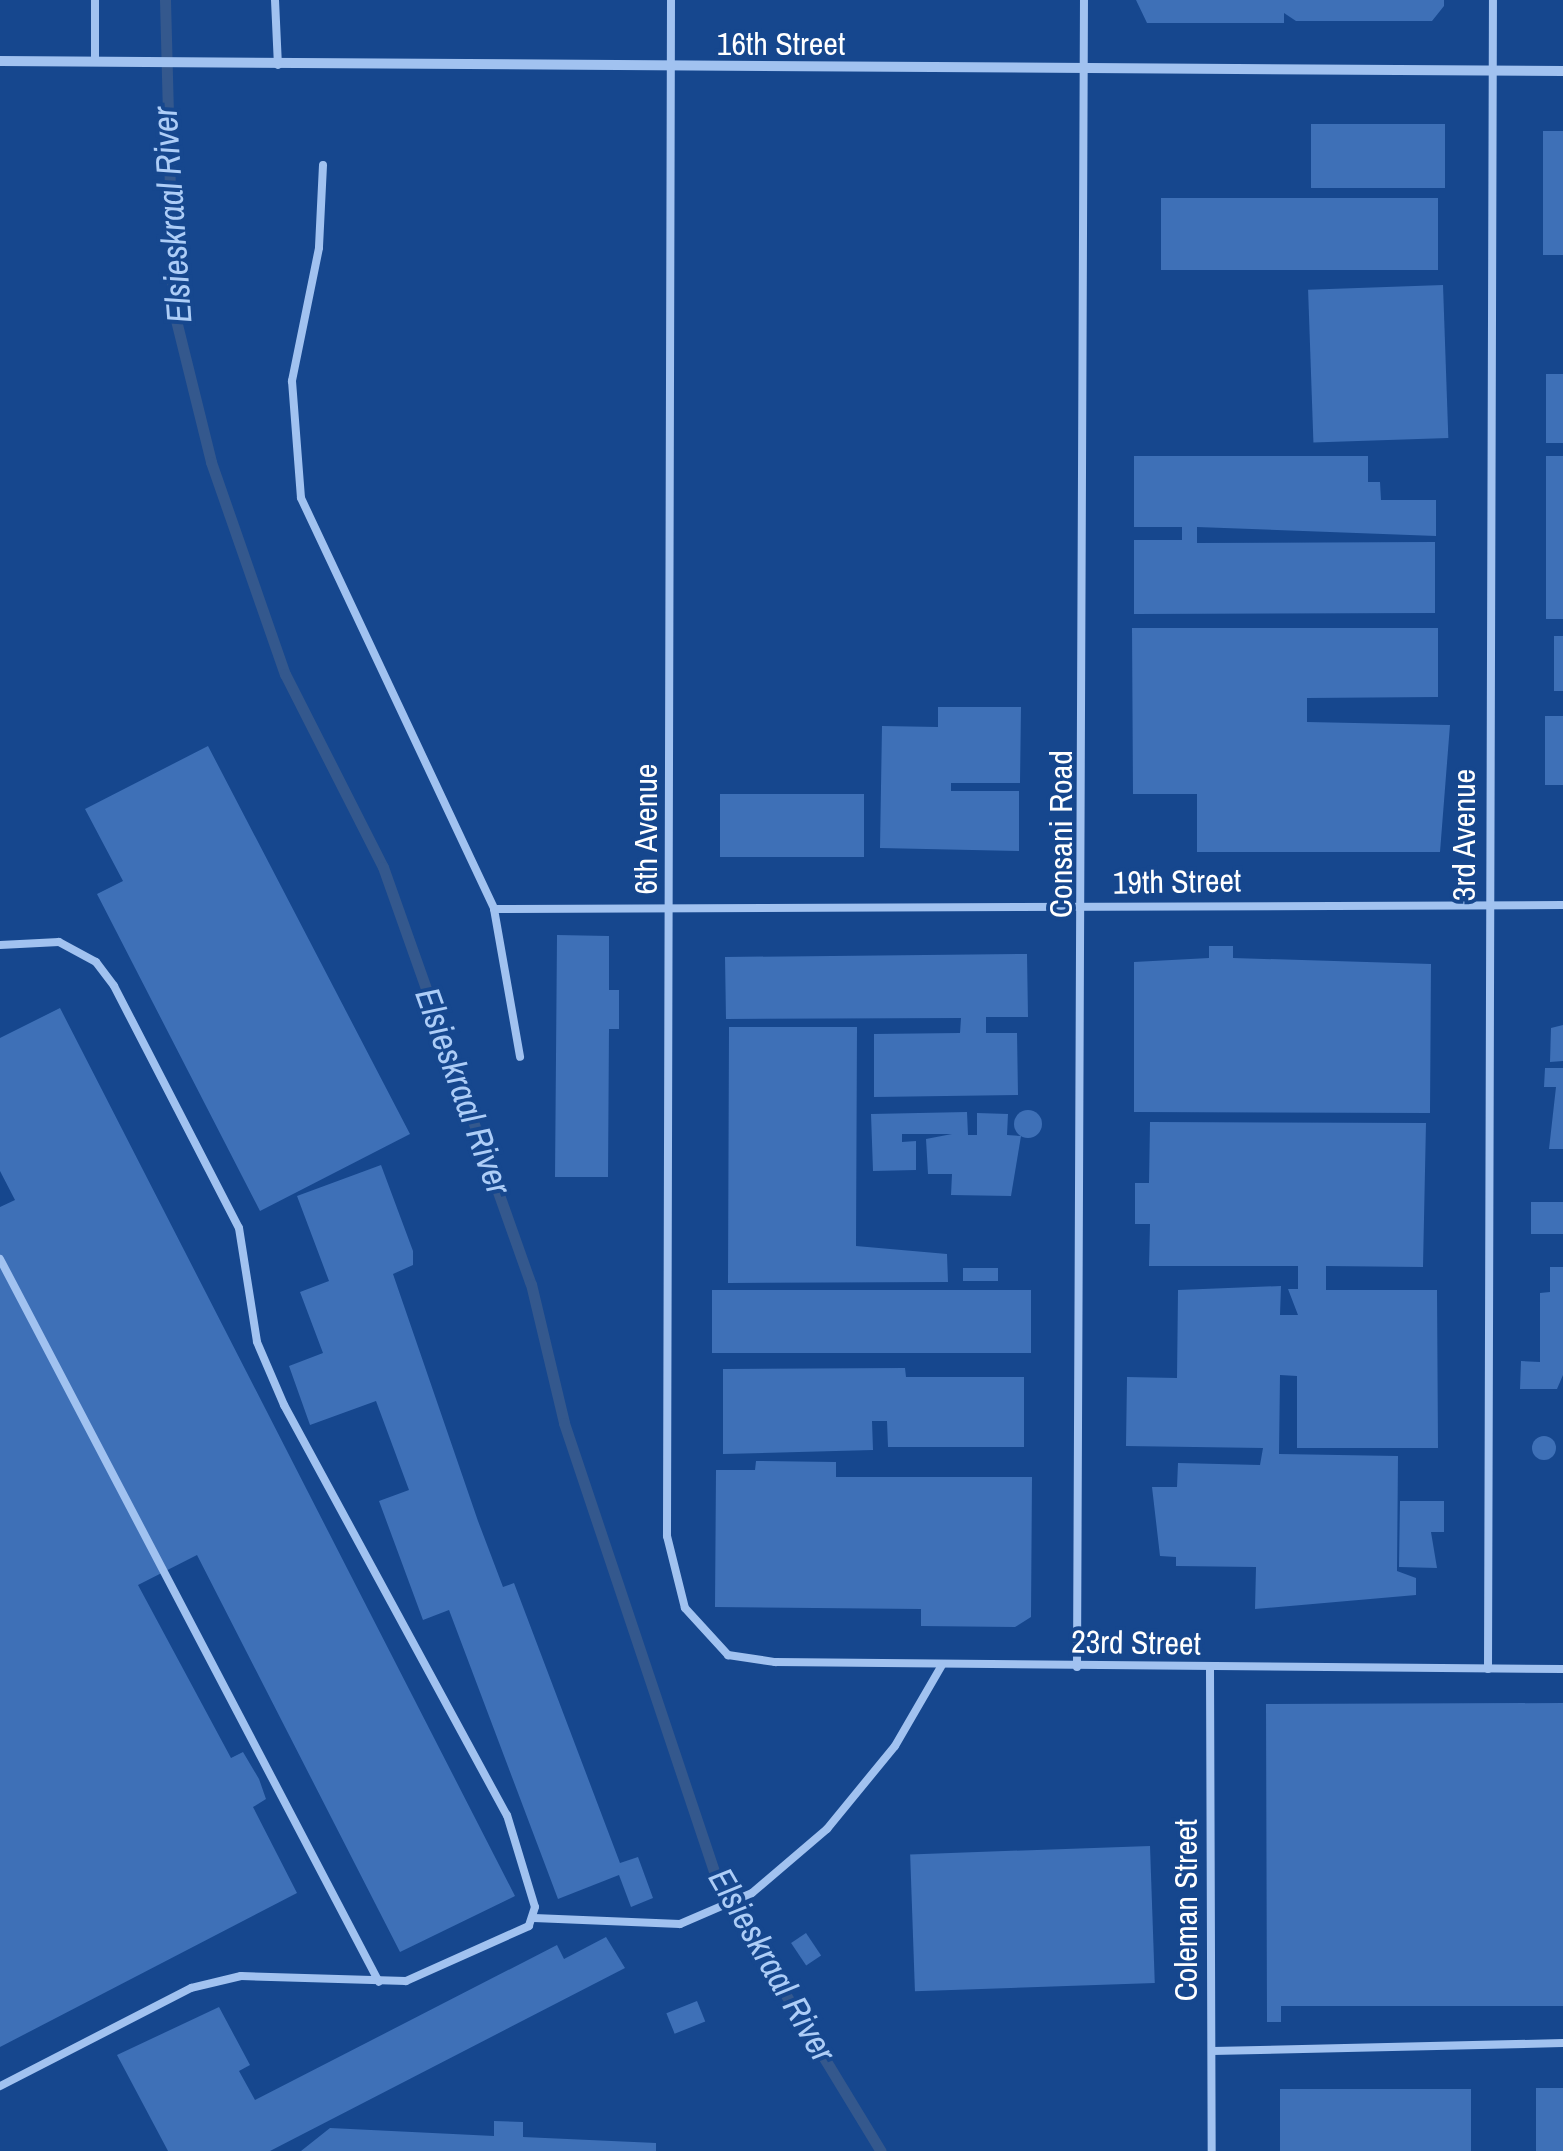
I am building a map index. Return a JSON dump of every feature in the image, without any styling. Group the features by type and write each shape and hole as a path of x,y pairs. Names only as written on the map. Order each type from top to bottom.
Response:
{"street":[{"name":"16th Street","path":"0,61 671,70 1563,70"}],"lane":[{"path":"95,0 96,62"},
{"path":"275,0 278,64"},
{"name":"6th Avenue","path":"671,0 667,1536 685,1608 712,1644"},
{"name":"Consani Road","path":"1077,1667 1087,908 1084,0"},
{"name":"3rd Avenue","path":"1488,1669 1492,0"},
{"path":"323,165 319,248 292,381 301,498 494,909 520,1057"},
{"name":"19th Street","path":"494,909 1563,905"},
{"path":"0,945 59,942 96,962 122,1001 238,1228 257,1342 284,1404 506,1815 534,1892 534,1918"},
{"path":"0,1259 379,1982"},
{"name":"23rd Street","path":"712,1644 744,1660 1210,1669 1563,1669"},
{"path":"0,2086 218,1980 379,1982 422,1976 534,1918 704,1919 752,1893 828,1830 895,1746 942,1665"},
{"name":"Coleman Street","path":"1210,1669 1212,2151"},
{"path":"1212,2051 1563,2043"}],"building":[{"path":"1136,0 1444,0 1444,6 1432,21 1296,21 1284,13 1284,23 1147,23"},
{"path":"1311,124 1445,124 1445,188 1311,188"},
{"path":"1543,131 1563,131 1563,255 1543,255"},
{"path":"1161,198 1438,198 1438,270 1161,270"},
{"path":"1443,285 1448,438 1313,443 1308,290"},
{"path":"1546,374 1563,374 1563,443 1546,443"},
{"path":"1134,456 1368,456 1368,482 1380,482 1381,500 1436,500 1436,536 1197,527 1197,543 1435,542 1435,613 1134,614 1134,540 1182,540 1182,527 1134,527"},
{"path":"1546,456 1563,456 1563,619 1546,619"},
{"path":"1132,628 1438,628 1438,697 1307,698 1307,722 1450,725 1440,852 1197,852 1197,794 1133,794"},
{"path":"1554,636 1563,636 1563,691 1554,691"},
{"path":"938,707 1021,707 1020,783 951,783 951,791 1019,791 1019,851 880,848 882,726 938,727"},
{"path":"1545,716 1563,716 1563,785 1545,785"},
{"path":"208,746 410,1134 260,1211 97,894 123,881 85,809"},
{"path":"720,794 864,794 864,857 720,857"},
{"path":"557,935 609,936 609,990 619,990 619,1029 609,1029 608,1177 555,1177"},
{"path":"1209,946 1233,946 1233,958 1431,964 1430,1113 1134,1112 1134,962 1209,958"},
{"path":"1027,954 1028,1017 986,1017 986,1033 1017,1033 1018,1095 874,1097 874,1034 960,1033 961,1018 726,1019 725,957"},
{"path":"60,1008 515,1896 400,1952 197,1555 138,1585 231,1758 243,1752 259,1779 266,1799 253,1807 297,1893 0,2047 0,1207 15,1200 0,1171 0,1038"},
{"path":"1563,1025 1563,1061 1550,1062 1551,1028"},
{"path":"729,1027 857,1027 856,1246 947,1254 948,1282 728,1283"},
{"path":"1545,1068 1563,1068 1563,1149 1549,1149 1556,1087 1544,1087"},
{"path":"1028,1110 1038,1114 1042,1124 1038,1134 1028,1138 1018,1134 1014,1124 1018,1114"},
{"path":"967,1112 968,1135 977,1135 977,1113 1008,1114 1007,1135 1021,1136 1011,1196 951,1195 952,1174 928,1174 926,1139 952,1134 902,1134 902,1142 916,1141 916,1170 873,1171 871,1114"},
{"path":"1150,1122 1426,1123 1423,1267 1326,1266 1326,1290 1437,1290 1438,1448 1297,1448 1297,1376 1280,1375 1279,1454 1398,1456 1397,1571 1416,1578 1416,1595 1255,1609 1256,1567 1176,1566 1176,1557 1160,1556 1152,1487 1177,1487 1178,1463 1260,1465 1263,1448 1126,1446 1127,1377 1177,1378 1178,1290 1281,1286 1280,1315 1298,1315 1288,1289 1298,1289 1298,1266 1149,1266 1150,1224 1135,1224 1135,1183 1149,1183"},
{"path":"381,1165 413,1251 413,1265 393,1274 478,1521 503,1587 514,1583 620,1863 638,1857 653,1898 631,1907 619,1875 558,1899 449,1610 423,1620 379,1501 409,1490 376,1401 310,1425 289,1366 323,1353 300,1292 329,1281 297,1196"},
{"path":"1531,1202 1563,1202 1563,1234 1531,1234"},
{"path":"1550,1267 1563,1267 1563,1375 1557,1389 1520,1389 1521,1361 1540,1362 1540,1293 1550,1292"},
{"path":"963,1268 998,1268 998,1281 963,1281"},
{"path":"712,1290 1031,1290 1031,1353 712,1353"},
{"path":"905,1368 906,1377 1024,1377 1024,1447 888,1447 887,1421 872,1421 873,1450 723,1454 723,1369"},
{"path":"1544,1436 1556,1448 1544,1460 1532,1448"},
{"path":"756,1461 836,1462 836,1477 1032,1477 1031,1617 1015,1627 921,1626 921,1609 715,1607 716,1470 755,1470"},
{"path":"1400,1501 1444,1501 1444,1532 1431,1532 1437,1568 1399,1567"},
{"path":"1563,1703 1563,2006 1281,2006 1281,2022 1267,2022 1266,1704"},
{"path":"1150,1846 1155,1983 915,1991 910,1854"},
{"path":"806,1933 821,1955 806,1965 791,1943"},
{"path":"606,1937 625,1968 270,2151 168,2151 117,2055 219,2007 250,2065 239,2071 255,2100 557,1945 564,1959"},
{"path":"697,2001 705,2021 675,2034 666,2013"},
{"path":"1536,2088 1563,2088 1563,2151 1536,2151"},
{"path":"1280,2089 1471,2089 1471,2151 1280,2151"},
{"path":"494,2121 523,2122 523,2137 656,2143 656,2151 301,2151 330,2128 494,2136"}],"waterway":[{"name":"Elsieskraal River","path":"165,0 173,308 211,462 285,674 383,867 531,1284 564,1423 719,1885 881,2151"}]}
